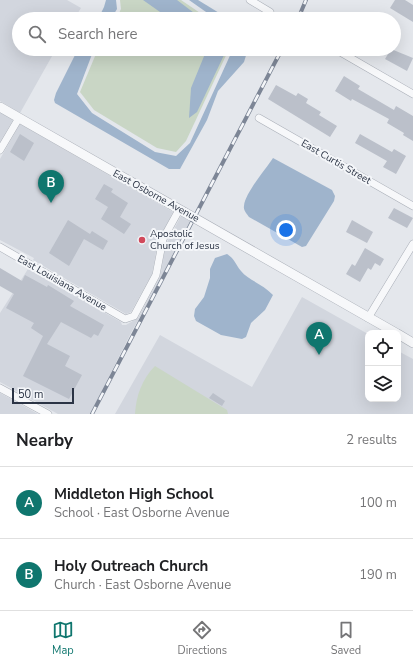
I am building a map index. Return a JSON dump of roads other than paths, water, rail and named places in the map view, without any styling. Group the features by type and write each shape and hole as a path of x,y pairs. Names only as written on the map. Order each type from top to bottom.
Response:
{"street":[{"path":"250,0 270,12"},
{"path":"347,56 413,94"},
{"name":"East Osborne Avenue","path":"0,107 390,330"},
{"path":"0,150 19,118"},
{"name":"East Curtis Street","path":"259,118 413,206"},
{"name":"East Louisiana Avenue","path":"0,247 125,319 134,316 155,277 162,239 179,210"},
{"path":"368,318 413,244"},
{"name":"East Osborne Avenue","path":"401,336 413,343"},
{"path":"0,388 48,414"}],"water":[{"path":"106,0 116,0 117,9 115,12 102,12"},
{"path":"143,0 177,0 193,12 160,12"},
{"path":"189,0 198,0 218,12 206,12"},
{"path":"74,56 91,56 77,94 92,113 155,152 176,156 190,143 230,56 246,56 244,62 218,91 207,120 180,169 169,169 55,103 54,100"},
{"path":"204,56 224,56 197,112 189,118 191,88"},
{"path":"273,158 332,190 335,196 334,201 306,246 302,247 249,217 245,210 245,201 248,195 256,181"},
{"path":"227,254 244,274 273,295 265,310 251,323 246,337 242,339 221,335 196,321 194,316 195,309 204,297 210,278 210,269 215,258"}],"railway":[{"path":"301,12 306,0"},
{"path":"92,414 278,56"}],"place":[{"name":"Holy Outreach Church","path":"51,203"},
{"name":"Apostolic Church of Jesus","path":"142,240"},
{"name":"Middleton High School","path":"319,355"}]}
